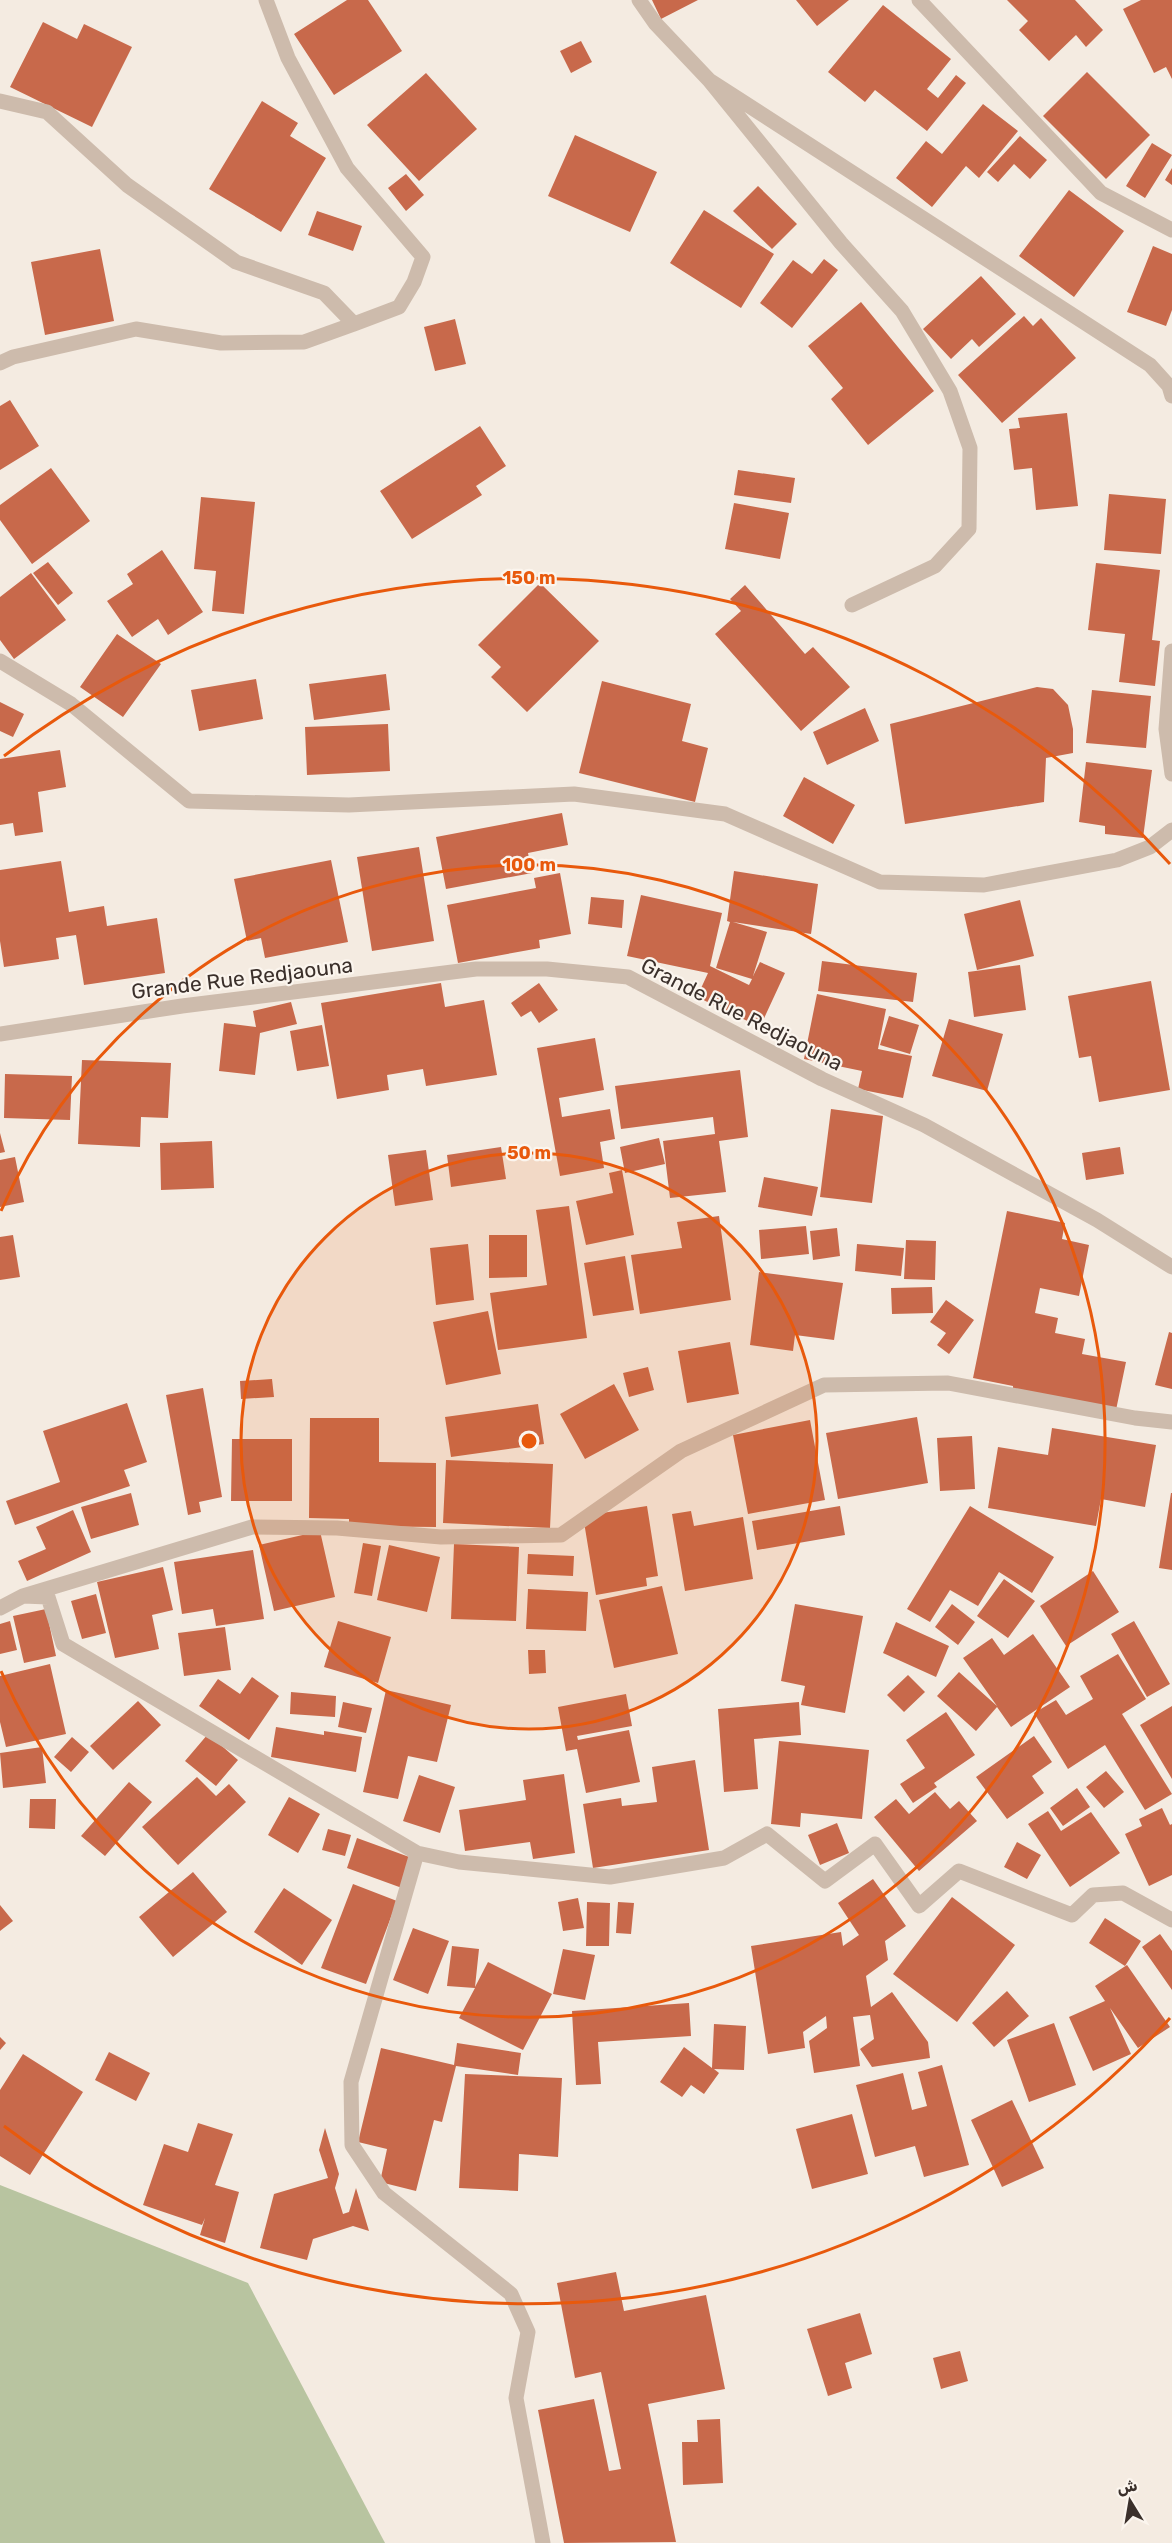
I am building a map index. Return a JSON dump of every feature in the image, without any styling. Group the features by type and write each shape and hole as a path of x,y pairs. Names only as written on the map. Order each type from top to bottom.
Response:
{"street":[{"path":"0,363 13,357 136,330 221,343 304,342 399,307 414,282 423,257 347,168 288,58 266,0"},
{"path":"639,0 656,23 709,80 841,243 902,311 950,391 970,448 969,529 935,566 852,605"},
{"path":"919,0 1101,193 1172,230"},
{"path":"709,80 1150,365 1169,386 1172,396"},
{"path":"0,101 47,112 127,185 236,262 324,293 354,324"},
{"path":"1172,651 1166,729 1172,774"},
{"path":"0,661 71,704 189,801 349,805 574,794 725,814 880,882 984,885 1117,860 1150,847 1172,830"},
{"name":"Grande Rue Redjaouna","path":"0,1034 182,1006 476,969 547,969 628,977 822,1079 924,1125 1097,1220 1172,1267"},
{"path":"0,1608 23,1596 252,1527 337,1528 441,1537 561,1535 681,1451 824,1385 948,1383 1135,1418 1172,1422"},
{"path":"23,1596 48,1596 63,1644 417,1853 459,1862 610,1877 724,1858 767,1834 825,1881 875,1844 919,1906 959,1871 1072,1915 1093,1895 1123,1893 1172,1920"},
{"path":"417,1853 351,2082 352,2145 384,2193 511,2294 528,2332 516,2398 543,2543"}],"green space":[{"path":"0,2185 248,2283 385,2543 0,2543"}],"building":[{"path":"347,0 368,0 402,51 334,95 294,34"},
{"path":"652,0 698,0 661,19"},
{"path":"796,0 849,0 817,26"},
{"path":"1007,0 1075,0 1103,30 1086,47 1076,35 1049,61 1019,30 1028,21"},
{"path":"1141,0 1172,0 1172,79 1166,67 1154,73 1123,9"},
{"path":"883,5 951,59 927,89 938,98 956,75 966,83 927,131 875,90 865,102 828,72"},
{"path":"43,22 77,39 84,24 132,47 92,127 10,87"},
{"path":"581,41 592,62 571,73 560,51"},
{"path":"1087,72 1150,135 1106,179 1043,116"},
{"path":"426,73 477,129 419,181 367,125"},
{"path":"262,101 298,123 290,136 326,158 281,232 209,189"},
{"path":"983,104 1018,131 979,178 966,166 932,207 896,178 926,141 942,154"},
{"path":"575,135 657,172 630,232 548,196"},
{"path":"1020,136 1047,160 1030,179 1014,164 998,182 987,172"},
{"path":"1152,143 1172,155 1145,198 1126,186"},
{"path":"1172,168 1172,185 1165,180"},
{"path":"406,174 424,195 406,211 388,188"},
{"path":"758,186 797,224 772,249 733,211"},
{"path":"1069,190 1124,231 1074,297 1019,256"},
{"path":"704,210 774,254 741,308 670,263"},
{"path":"317,211 362,226 353,251 308,235"},
{"path":"1153,246 1172,254 1172,310 1166,326 1127,312"},
{"path":"100,249 114,321 45,335 31,262"},
{"path":"824,259 838,270 792,328 760,303 793,260 812,274"},
{"path":"981,276 1016,314 979,347 972,339 951,359 923,329"},
{"path":"861,302 934,391 868,445 831,399 843,388 808,346"},
{"path":"1024,316 1033,326 1041,318 1076,358 1002,423 958,375"},
{"path":"455,319 466,364 435,371 424,327"},
{"path":"10,400 39,446 0,470 0,406"},
{"path":"1067,413 1078,506 1036,510 1032,468 1014,470 1009,429 1020,428 1018,418"},
{"path":"480,426 506,466 476,486 482,495 412,539 380,491"},
{"path":"51,468 90,521 32,564 0,520 0,505"},
{"path":"738,470 795,478 791,503 734,495"},
{"path":"1109,494 1166,499 1161,554 1104,550"},
{"path":"201,497 255,502 244,614 212,611 216,571 194,569"},
{"path":"734,503 789,513 780,559 725,549"},
{"path":"162,550 203,612 168,635 158,619 132,637 107,601 133,584 127,574"},
{"path":"48,562 73,593 58,605 33,573"},
{"path":"1096,563 1160,570 1152,640 1160,641 1155,686 1119,682 1125,634 1088,630"},
{"path":"31,573 66,620 14,659 0,640 0,597"},
{"path":"540,583 599,641 527,712 491,677 501,667 478,645"},
{"path":"745,585 805,654 813,647 850,687 801,731 715,634 741,611 730,599"},
{"path":"117,634 161,664 123,717 80,687"},
{"path":"386,674 390,710 314,720 309,684"},
{"path":"256,679 263,719 199,731 191,690"},
{"path":"602,681 691,704 682,741 708,748 695,802 579,773"},
{"path":"1037,687 1053,689 1068,705 1073,729 1073,753 1046,758 1044,802 905,824 890,724"},
{"path":"1092,690 1151,696 1146,748 1086,743"},
{"path":"0,702 24,714 13,737 0,731"},
{"path":"865,708 879,741 827,765 813,732"},
{"path":"388,724 390,771 307,775 305,727"},
{"path":"60,750 66,787 38,792 43,832 15,836 13,823 0,825 0,759"},
{"path":"1086,762 1152,770 1143,838 1105,834 1105,826 1079,822"},
{"path":"804,777 855,805 833,844 783,816"},
{"path":"562,813 568,845 528,853 532,873 446,889 436,837"},
{"path":"419,847 434,941 372,951 357,857"},
{"path":"331,860 348,942 265,958 261,938 247,941 234,879"},
{"path":"61,861 69,912 104,906 107,926 157,918 165,973 84,985 76,935 56,938 59,959 4,967 0,941 0,870"},
{"path":"734,871 818,884 811,934 733,922 767,932 753,976 760,962 785,973 760,1027 697,997 708,973 627,956 641,895 722,913 710,966 749,985 752,979 716,968 730,922 727,921"},
{"path":"560,873 571,934 539,940 540,948 458,963 447,905 536,888 534,878"},
{"path":"591,897 624,900 622,928 588,924"},
{"path":"1020,900 1034,956 977,970 964,914"},
{"path":"822,961 917,973 913,1002 818,991"},
{"path":"1020,965 1026,1010 974,1017 968,972"},
{"path":"1151,981 1170,1090 1099,1102 1091,1056 1079,1058 1068,996"},
{"path":"441,983 445,1007 484,1000 497,1075 426,1086 423,1069 387,1075 389,1090 337,1099 321,1003"},
{"path":"539,983 558,1010 539,1023 531,1011 521,1017 511,1003"},
{"path":"817,994 886,1009 878,1049 912,1056 903,1098 858,1089 862,1071 804,1059"},
{"path":"291,1002 297,1024 260,1033 255,1075 219,1071 224,1023 256,1027 253,1011"},
{"path":"889,1016 919,1025 910,1054 880,1045"},
{"path":"949,1019 1003,1034 987,1091 932,1076"},
{"path":"322,1025 329,1066 297,1071 290,1031"},
{"path":"595,1038 604,1090 559,1098 562,1117 610,1109 615,1139 600,1142 604,1168 560,1176 537,1048"},
{"path":"82,1060 171,1063 168,1118 141,1117 140,1147 78,1144"},
{"path":"740,1070 748,1137 719,1141 726,1192 670,1198 663,1141 715,1134 713,1117 621,1129 615,1086"},
{"path":"5,1074 72,1076 70,1120 4,1118"},
{"path":"831,1109 883,1116 872,1203 820,1197"},
{"path":"0,1133 5,1152 0,1153"},
{"path":"659,1138 665,1164 625,1173 620,1147"},
{"path":"212,1141 214,1188 161,1190 160,1143"},
{"path":"501,1147 506,1179 451,1187 447,1155"},
{"path":"1120,1147 1124,1174 1086,1180 1082,1153"},
{"path":"426,1150 433,1200 395,1206 388,1155"},
{"path":"15,1157 24,1202 0,1207 0,1160"},
{"path":"622,1170 634,1235 586,1245 576,1201 613,1193 609,1173"},
{"path":"764,1177 818,1187 812,1216 758,1207"},
{"path":"569,1206 587,1338 498,1350 490,1293 547,1285 536,1210"},
{"path":"1007,1211 1065,1223 1062,1239 1089,1245 1079,1296 1040,1288 1035,1313 1058,1318 1055,1333 1085,1339 1082,1354 1126,1362 1116,1410 1013,1389 1013,1386 973,1378"},
{"path":"719,1216 731,1300 640,1314 631,1255 682,1248 677,1222"},
{"path":"806,1226 809,1254 761,1259 759,1230"},
{"path":"837,1228 840,1256 813,1260 810,1231"},
{"path":"13,1235 20,1277 0,1280 0,1237"},
{"path":"489,1235 527,1235 527,1277 489,1278"},
{"path":"906,1240 936,1241 935,1280 904,1279"},
{"path":"468,1244 474,1300 436,1305 430,1248"},
{"path":"857,1244 904,1248 901,1276 855,1271"},
{"path":"625,1256 634,1310 593,1316 584,1263"},
{"path":"759,1272 843,1283 834,1340 795,1335 793,1351 750,1345"},
{"path":"932,1287 933,1313 892,1314 891,1288"},
{"path":"946,1300 974,1320 949,1354 937,1345 946,1333 930,1322"},
{"path":"488,1311 501,1374 446,1385 433,1322"},
{"path":"1169,1332 1172,1333 1172,1389 1155,1385"},
{"path":"730,1342 739,1394 687,1403 678,1351"},
{"path":"648,1367 654,1390 629,1397 623,1373"},
{"path":"272,1379 274,1397 241,1399 240,1381"},
{"path":"614,1384 639,1430 585,1459 560,1414"},
{"path":"203,1388 222,1497 199,1502 201,1512 188,1515 166,1395"},
{"path":"127,1403 147,1462 124,1470 130,1486 15,1525 6,1501 60,1482 43,1431"},
{"path":"538,1404 544,1444 451,1457 445,1417"},
{"path":"917,1417 928,1483 838,1499 826,1433"},
{"path":"310,1418 379,1418 379,1462 436,1463 436,1527 349,1526 349,1519 309,1518"},
{"path":"810,1420 825,1500 748,1514 733,1435"},
{"path":"1052,1428 1156,1445 1145,1507 1101,1499 1096,1526 988,1508 998,1447 1048,1455"},
{"path":"972,1436 975,1489 940,1491 937,1438"},
{"path":"232,1439 292,1439 292,1501 231,1501"},
{"path":"446,1460 553,1464 550,1528 443,1523"},
{"path":"131,1493 139,1525 91,1539 81,1507"},
{"path":"1172,1493 1172,1570 1159,1568"},
{"path":"647,1506 658,1576 646,1578 647,1586 596,1595 583,1516"},
{"path":"840,1506 845,1535 757,1550 752,1521"},
{"path":"970,1506 1054,1557 1032,1593 999,1572 978,1606 950,1590 930,1622 907,1609"},
{"path":"73,1510 91,1552 27,1581 18,1561 46,1549 36,1527"},
{"path":"691,1511 694,1526 743,1517 753,1579 685,1591 672,1514"},
{"path":"320,1531 335,1597 274,1611 259,1545"},
{"path":"363,1543 381,1546 372,1596 354,1593"},
{"path":"454,1544 519,1547 516,1621 451,1619"},
{"path":"389,1545 440,1557 427,1612 377,1600"},
{"path":"253,1550 264,1619 216,1626 213,1609 182,1614 174,1562"},
{"path":"528,1554 574,1556 573,1576 527,1574"},
{"path":"163,1567 173,1610 152,1615 159,1649 115,1658 97,1582"},
{"path":"1093,1571 1119,1612 1066,1646 1040,1606"},
{"path":"1004,1579 1035,1601 1008,1638 977,1616"},
{"path":"662,1586 678,1654 614,1668 599,1600"},
{"path":"528,1589 588,1592 586,1631 526,1629"},
{"path":"96,1594 106,1633 82,1639 71,1601"},
{"path":"795,1604 863,1616 845,1713 801,1705 805,1686 781,1681"},
{"path":"952,1604 975,1622 958,1645 935,1627"},
{"path":"46,1609 56,1656 24,1663 13,1616"},
{"path":"10,1621 17,1650 0,1654 0,1624"},
{"path":"338,1621 391,1637 378,1683 324,1667"},
{"path":"1134,1621 1170,1684 1147,1697 1111,1634"},
{"path":"896,1622 949,1646 936,1677 883,1653"},
{"path":"225,1627 231,1670 184,1676 178,1633"},
{"path":"1033,1634 1070,1687 1011,1727 997,1707 976,1731 937,1696 959,1672 997,1706 963,1658 992,1638 1004,1655"},
{"path":"528,1650 545,1650 546,1673 529,1674"},
{"path":"1118,1654 1146,1699 1122,1714 1172,1794 1145,1810 1105,1745 1068,1769 1034,1713 1056,1700 1066,1715 1093,1699 1080,1676"},
{"path":"50,1664 66,1734 6,1747 0,1722 0,1676"},
{"path":"908,1675 925,1692 904,1712 887,1695"},
{"path":"252,1677 279,1696 249,1740 199,1706 218,1679 240,1694"},
{"path":"386,1690 451,1705 437,1762 408,1756 398,1799 363,1792"},
{"path":"291,1692 336,1696 335,1717 290,1714"},
{"path":"626,1694 632,1726 577,1736 578,1740 629,1730 640,1782 586,1793 577,1749 566,1751 558,1707"},
{"path":"138,1701 161,1725 113,1770 90,1746"},
{"path":"343,1702 372,1708 366,1733 338,1727"},
{"path":"799,1702 801,1735 754,1739 758,1789 724,1792 718,1709"},
{"path":"1172,1706 1172,1779 1140,1725"},
{"path":"946,1712 975,1755 934,1783 937,1787 913,1803 900,1784 925,1768 906,1740"},
{"path":"276,1727 324,1735 324,1731 362,1737 356,1772 271,1757"},
{"path":"208,1734 238,1760 216,1786 185,1761"},
{"path":"1034,1736 1052,1762 1032,1776 1044,1793 1007,1819 976,1777"},
{"path":"72,1737 89,1752 71,1772 54,1757"},
{"path":"779,1741 869,1750 862,1819 801,1813 800,1827 771,1824"},
{"path":"42,1747 46,1783 3,1788 0,1753"},
{"path":"695,1760 709,1850 593,1868 583,1804 621,1798 622,1806 657,1802 652,1767"},
{"path":"1106,1771 1124,1792 1104,1808 1086,1787"},
{"path":"564,1774 575,1853 533,1859 530,1842 465,1851 459,1810 526,1800 523,1780"},
{"path":"419,1775 455,1787 440,1833 403,1821"},
{"path":"197,1777 216,1796 229,1784 246,1802 178,1865 142,1827"},
{"path":"129,1782 152,1802 105,1856 81,1836"},
{"path":"1077,1788 1090,1807 1063,1826 1050,1808"},
{"path":"935,1792 950,1809 959,1801 977,1821 919,1871 874,1817 896,1799 909,1814"},
{"path":"289,1797 320,1814 298,1853 268,1835"},
{"path":"30,1799 56,1799 55,1829 29,1828"},
{"path":"1162,1808 1170,1825 1172,1824 1172,1875 1149,1886 1125,1834 1142,1826 1139,1819"},
{"path":"1048,1811 1061,1831 1091,1812 1120,1853 1070,1887 1028,1824"},
{"path":"837,1823 849,1853 820,1865 808,1835"},
{"path":"328,1829 351,1835 345,1856 322,1850"},
{"path":"357,1838 412,1858 402,1888 347,1868"},
{"path":"1017,1842 1041,1855 1027,1879 1004,1867"},
{"path":"193,1872 227,1912 173,1957 139,1917"},
{"path":"873,1879 906,1926 885,1941 888,1960 866,1976 871,2007 892,1992 928,2042 930,2058 872,2067 860,2049 874,2039 870,2015 853,2017 860,2066 814,2073 809,2041 827,2028 826,2016 803,2032 805,2048 768,2054 751,1946 841,1932 843,1946 859,1935 838,1903"},
{"path":"353,1884 397,1901 366,1984 321,1968"},
{"path":"284,1888 332,1920 302,1965 254,1932"},
{"path":"952,1897 1015,1945 957,2022 893,1974"},
{"path":"578,1898 584,1928 563,1931 558,1902"},
{"path":"587,1902 610,1903 609,1946 586,1946"},
{"path":"618,1902 634,1903 631,1934 616,1933"},
{"path":"0,1905 13,1921 0,1931"},
{"path":"1105,1918 1141,1941 1125,1966 1089,1943"},
{"path":"413,1928 449,1941 428,1994 393,1980"},
{"path":"1160,1934 1172,1951 1172,1990 1142,1947"},
{"path":"452,1946 479,1949 475,1987 488,1962 552,1994 523,2050 459,2018 475,1988 447,1986"},
{"path":"563,1949 595,1955 585,2000 553,1994"},
{"path":"1127,1965 1170,2027 1138,2048 1110,2008 1131,2054 1093,2071 1069,2017 1105,2001 1095,1986"},
{"path":"1007,1991 1029,2016 994,2047 972,2023"},
{"path":"689,2003 691,2036 598,2042 601,2084 576,2085 572,2011"},
{"path":"1054,2023 1076,2085 1029,2102 1007,2040"},
{"path":"714,2024 746,2026 744,2070 714,2069 719,2073 704,2094 691,2085 682,2097 660,2082 684,2047 712,2068"},
{"path":"0,2037 6,2043 0,2050"},
{"path":"457,2043 521,2053 518,2075 456,2066 442,2122 434,2120 416,2191 380,2182 387,2149 358,2142 381,2048 454,2065"},
{"path":"109,2052 150,2073 136,2101 95,2080"},
{"path":"23,2054 83,2092 30,2175 0,2156 0,2090"},
{"path":"942,2065 969,2165 924,2177 915,2146 875,2157 856,2085 903,2073 912,2110 927,2106 918,2072"},
{"path":"465,2074 562,2078 558,2157 519,2154 518,2191 459,2188"},
{"path":"1012,2100 1044,2168 1002,2187 971,2120"},
{"path":"852,2114 868,2174 812,2189 796,2129"},
{"path":"198,2123 233,2134 215,2185 239,2192 225,2243 200,2235 205,2218 202,2225 143,2205 164,2144 188,2152"},
{"path":"325,2128 339,2174 335,2188 343,2214 349,2212 356,2188 369,2231 353,2226 313,2239 307,2260 260,2248 274,2194 328,2178 319,2150"},
{"path":"616,2272 624,2311 706,2295 725,2389 648,2404 676,2542 564,2543 538,2410 594,2399 609,2471 621,2469 601,2372 575,2378 557,2283"},
{"path":"860,2313 872,2354 845,2363 852,2388 828,2396 807,2329"},
{"path":"960,2351 968,2381 941,2389 933,2358"},
{"path":"720,2419 723,2483 683,2485 682,2442 698,2442 697,2420"}]}
